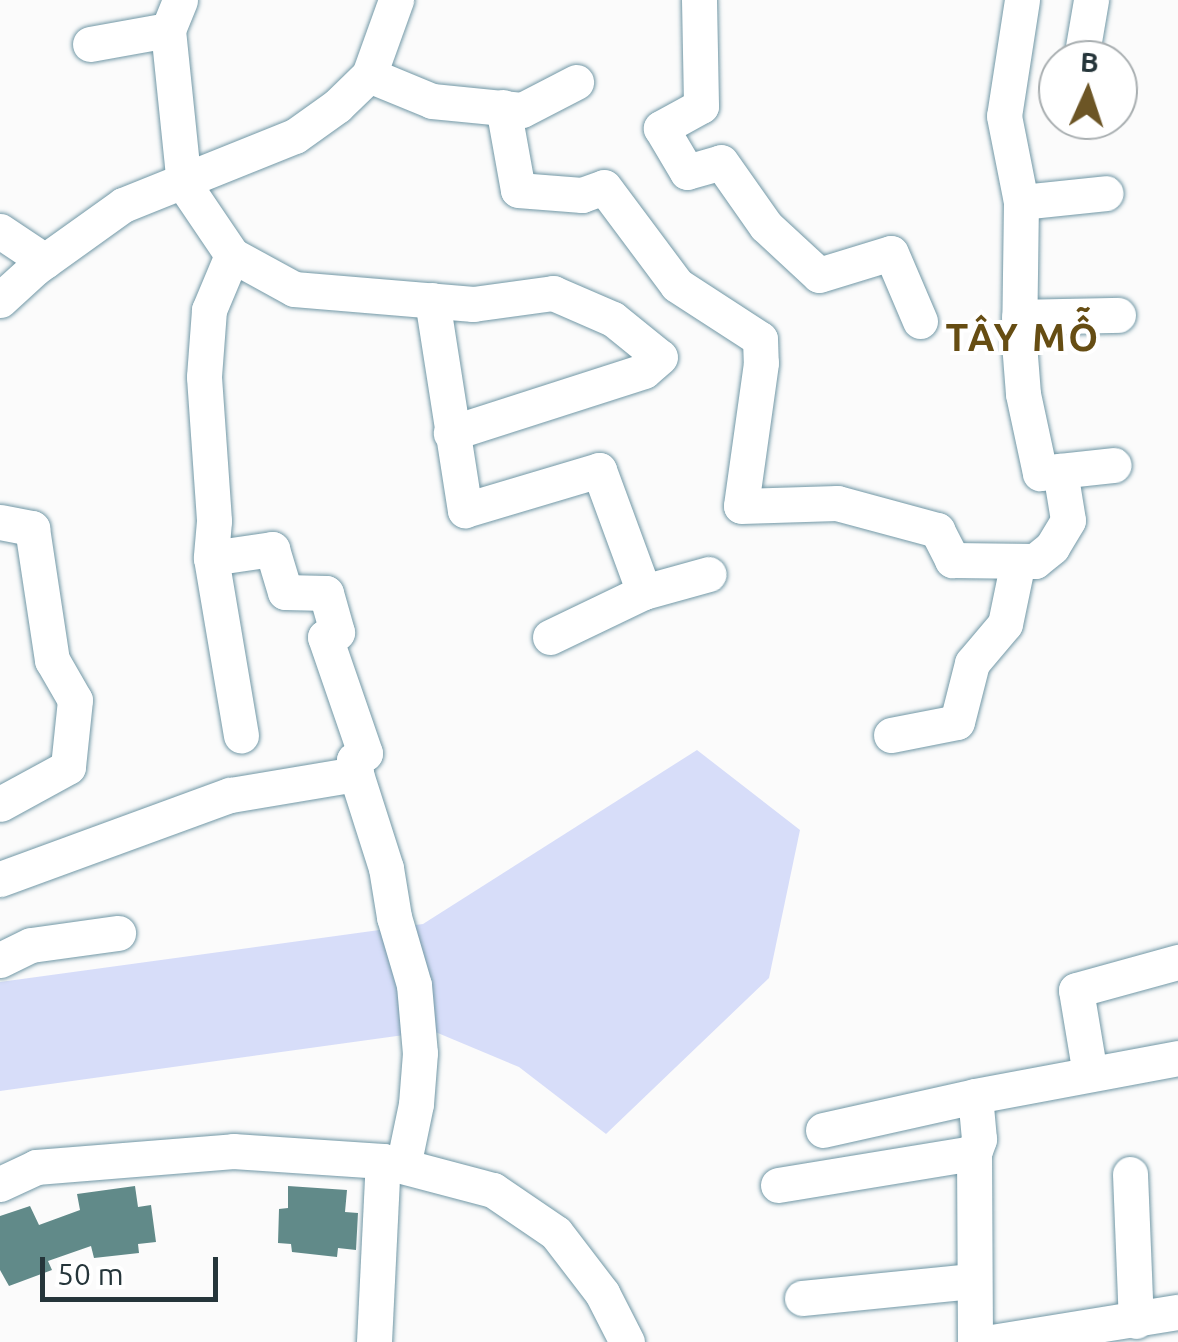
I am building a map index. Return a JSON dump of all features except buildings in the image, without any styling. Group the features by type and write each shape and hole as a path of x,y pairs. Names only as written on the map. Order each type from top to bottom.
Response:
{"street":[{"path":"0,300 45,261 123,205 184,184 295,136 337,106 369,75 396,0"},
{"path":"698,0 701,106 661,128 687,172 721,162 766,226 820,275 890,253 920,320"},
{"path":"1022,0 1004,116 1021,202 1019,317 1023,394 1035,457 1040,472 1114,466"},
{"path":"1083,40 1090,0"},
{"path":"90,44 174,15 184,184 232,256 294,289 472,304 553,293 613,319 660,357 644,371 451,432"},
{"path":"369,75 432,101 522,110 576,82"},
{"path":"503,107 518,190 582,195 604,187 677,286 760,339 761,363 741,506 837,503 937,530 952,560 1035,561 1052,547 1068,520 1060,471"},
{"path":"1021,202 1106,193"},
{"path":"0,231 45,261"},
{"path":"232,256 209,310 204,377 214,521 211,558 241,736"},
{"path":"432,300 466,510 599,470 644,592"},
{"path":"1019,317 1118,315"},
{"path":"0,522 32,528 52,660 75,700 68,767 0,804"},
{"path":"211,558 272,549 285,592 326,592 337,632 324,636 365,753 354,760 356,774 386,868 394,917 414,985 420,1053 393,1164 374,1342"},
{"path":"891,735 957,722 972,663 1006,624 1018,560"},
{"path":"550,637 644,592 708,574"},
{"path":"0,878 230,795 356,774"},
{"path":"0,960 31,945 118,933"},
{"path":"1090,1074 1076,990 1178,962"},
{"path":"823,1130 975,1096 1178,1058"},
{"path":"974,1342 974,1152 979,1139 975,1096"},
{"path":"0,1184 36,1168 233,1151 393,1164 493,1190 556,1233 602,1292 627,1342"},
{"path":"778,1185 974,1152"},
{"path":"1130,1174 1140,1327"},
{"path":"802,1298 972,1281"},
{"path":"992,1342 1140,1327 1178,1312"}],"water":[{"path":"697,750 800,830 769,978 606,1134 519,1067 433,1031 0,1091 0,982 423,924"}],"district":[{"name":"TÂY MỖ","path":"1023,338"}]}
